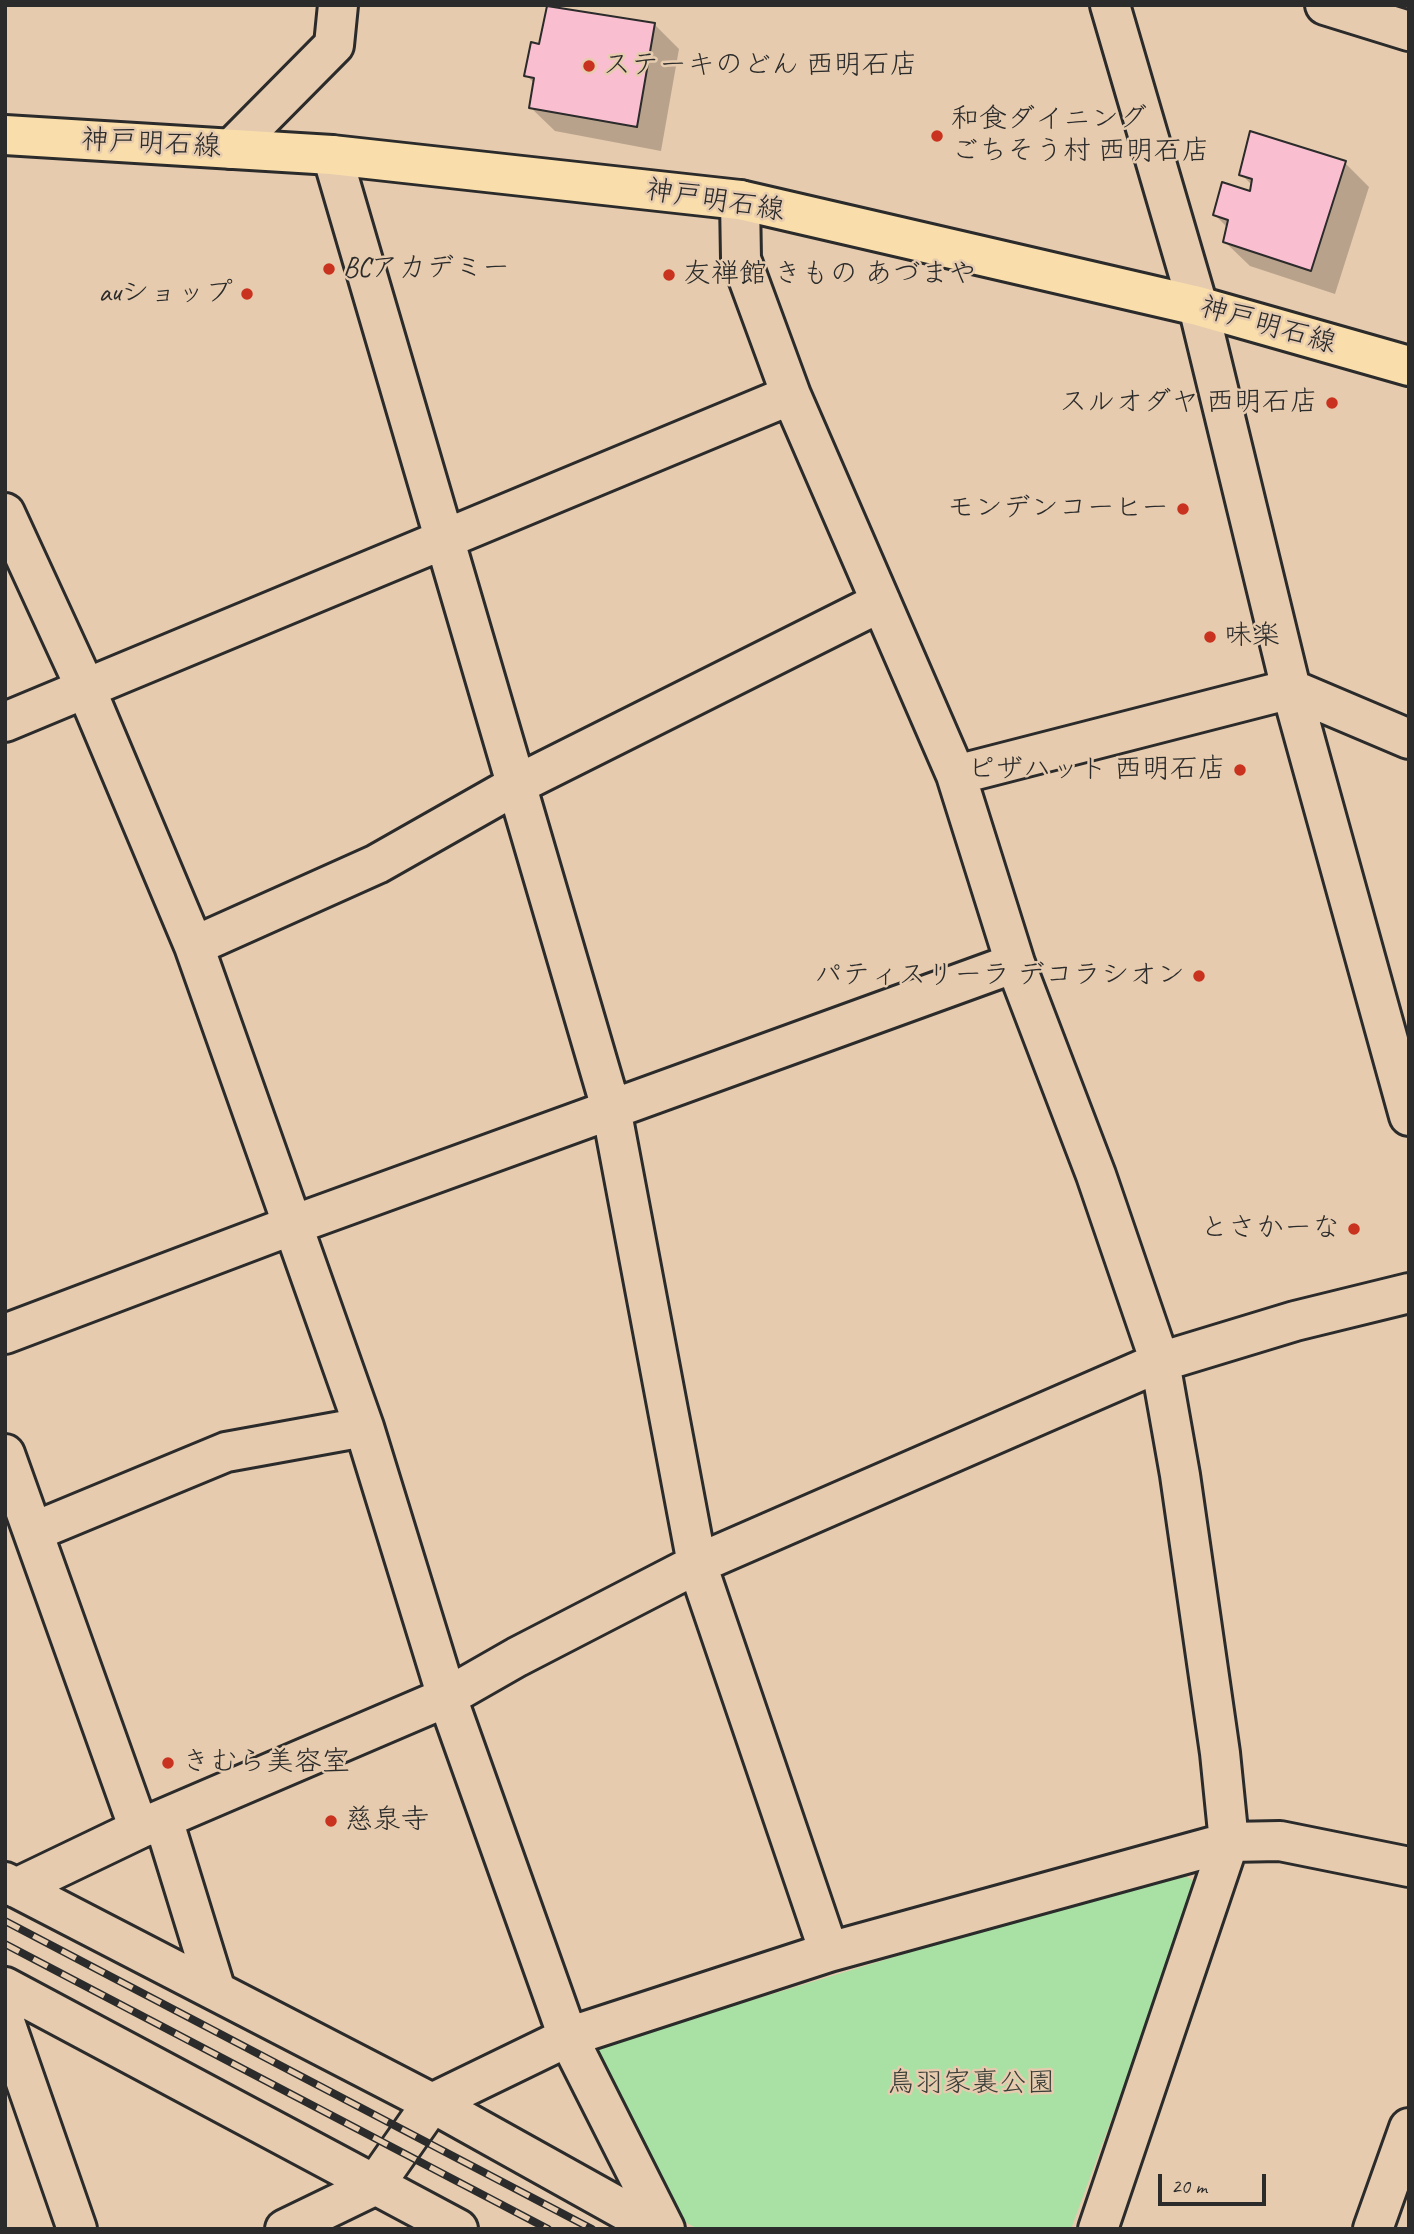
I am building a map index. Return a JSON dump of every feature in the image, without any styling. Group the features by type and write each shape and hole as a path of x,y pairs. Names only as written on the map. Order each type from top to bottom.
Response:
{"main road":[{"name":"神戸明石線","path":"5,135 332,155 740,200 1198,306 1409,366"}],"street":[{"path":"231,149 334,45 338,5"},
{"path":"1110,5 1198,306 1291,689 1409,1116"},
{"path":"1325,5 1409,31"},
{"path":"332,155 611,1108 697,1564 829,1952"},
{"path":"740,200 741,259 791,395 956,775 1015,963 1096,1175 1160,1362 1202,1620 1229,1842 1098,2229"},
{"path":"5,722 791,395"},
{"path":"5,513 86,689 194,946 364,1427 447,1697 568,2037 665,2229"},
{"path":"194,946 377,864 518,784 881,602"},
{"path":"956,775 1291,689 1409,739"},
{"path":"5,1334 611,1108 1015,963"},
{"path":"11,1885 447,1697 517,1657 697,1564 1160,1362 1295,1321 1409,1293"},
{"path":"33,1532 226,1452 364,1427"},
{"path":"5,1454 33,1532 216,1991"},
{"path":"285,2229 374,2186 432,2103 568,2037 829,1952 1229,1842 1280,1841 1409,1867"},
{"path":"11,1885 432,2103 658,2229"},
{"path":"5,1987 458,2229"},
{"path":"5,2022 77,2229"},
{"path":"1389,2210 1409,2128"}],"green space":[{"name":"鳥羽家裏公園","path":"1178,1871 1198,1884 1071,2229 698,2229 683,2221 594,2048"}],"building":[{"path":"547,6 655,23 637,127 529,108 534,78 524,76 531,42 539,44"},
{"path":"1250,131 1346,161 1311,271 1223,242 1228,220 1213,215 1222,182 1250,191 1252,179 1239,175"}],"railway":[{"path":"5,1921 592,2229"},
{"path":"5,1944 548,2229"}],"place":[{"name":"ステーキのどん 西明石店","path":"589,66"},
{"name":"和食ダイニング ごちそう村 西明石店","path":"937,136"},
{"name":"BCアカデミー","path":"329,269"},
{"name":"友禅館 きもの あづまや","path":"669,275"},
{"name":"auショップ","path":"247,294"},
{"name":"スルオダヤ 西明石店","path":"1332,403"},
{"name":"モンデンコーヒー","path":"1183,509"},
{"name":"味楽","path":"1210,637"},
{"name":"ピザハット 西明石店","path":"1240,770"},
{"name":"パティスリーラ デコラシオン","path":"1199,976"},
{"name":"とさかーな","path":"1354,1229"},
{"name":"きむら美容室","path":"168,1763"},
{"name":"慈泉寺","path":"331,1821"}]}
